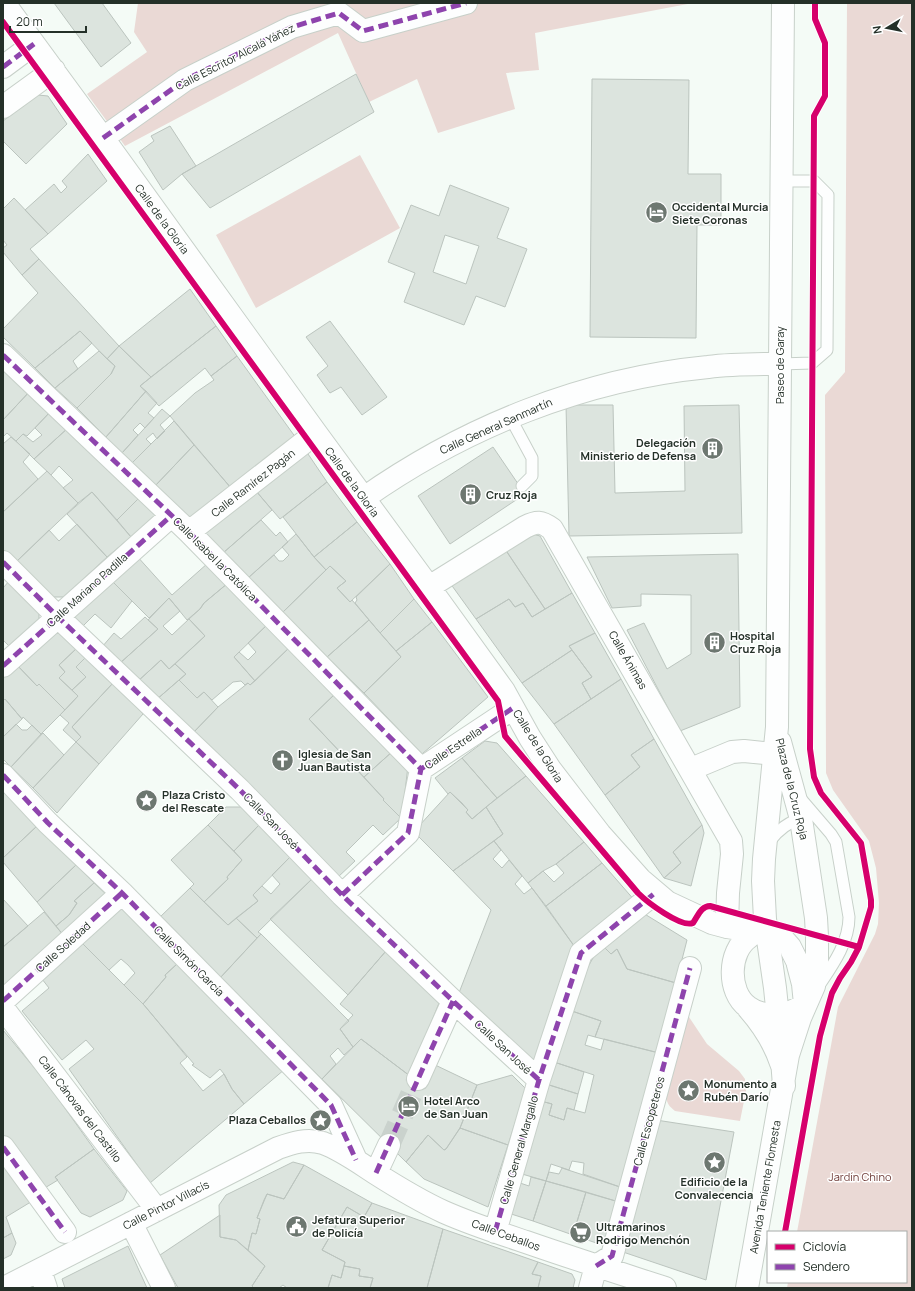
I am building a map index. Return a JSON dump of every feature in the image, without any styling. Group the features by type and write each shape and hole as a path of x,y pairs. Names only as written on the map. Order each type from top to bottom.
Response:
{"street":[{"name":"Calle de la Gloria","path":"4,3 500,685 530,738 550,769 600,834 641,880 667,902 701,919 726,927"},
{"name":"Calle Escritor Alcalá Yáñez","path":"103,138 185,80 292,27 339,13 363,31 466,3"},
{"name":"Paseo de Garay","path":"777,727 783,3"},
{"path":"3,67 34,44"},
{"path":"3,107 54,70"},
{"name":"Calle Isabel la Católica","path":"3,355 189,532 421,769"},
{"name":"Calle General Sanmartín","path":"364,498 385,483 445,448 541,404 571,394 608,384 676,371 708,367 780,364"},
{"name":"Calle Ramírez Pagán","path":"189,532 316,433"},
{"name":"Calle Mariano Padilla","path":"3,666 57,616 171,516"},
{"name":"Calle Ánimas","path":"429,587 525,526 539,522 552,529 691,770 730,841 732,854 726,927"},
{"name":"Calle San José","path":"3,562 57,616 240,790 342,895 453,1001 539,1080"},
{"name":"Calle Estrella","path":"342,895 408,833 421,769 513,708"},
{"name":"Plaza de la Cruz Roja","path":"777,727 764,852 763,931 778,1014 783,1076"},
{"name":"Plaza de la Cruz Roja","path":"777,727 791,782 811,820 817,936 814,986 793,1037 783,1076"},
{"path":"691,770 732,752 744,751 774,754"},
{"name":"Calle Simón García","path":"3,775 48,823 122,893 331,1105 356,1160"},
{"name":"Calle Soledad","path":"3,1001 122,893"},
{"name":"Calle General Margallo","path":"495,1232 539,1080 581,953 655,893"},
{"name":"Plaza de la Cruz Roja","path":"726,927 763,931 783,939 793,952 807,1000"},
{"path":"763,931 749,936 736,952 732,965 733,975 736,990 744,1004 757,1018 776,1048 783,1076"},
{"name":"Calle Escopeteros","path":"596,1266 612,1256 690,968"},
{"path":"748,1008 759,1013 778,1014 794,1011 807,1000"},
{"path":"418,1079 453,1001"},
{"name":"Calle Cánovas del Castillo","path":"3,1008 157,1210"},
{"name":"Avenida Teniente Flomesta","path":"747,1288 783,1076"},
{"name":"Calle Pintor Villacís","path":"4,1288 43,1279 131,1224 278,1148 294,1143 308,1141 321,1143 337,1149 356,1160"},
{"path":"376,1173 389,1144"},
{"path":"3,1147 65,1232"},
{"name":"Calle Ceballos","path":"356,1160 420,1200 445,1212 495,1232 665,1288"},
{"path":"131,1224 164,1288"},
{"path":"590,1288 596,1266"}],"lane":[{"path":"780,364 812,363 827,350 828,304 828,195 814,181 782,181"},
{"path":"510,418 532,458 532,476 522,486"},
{"path":"764,852 767,844 776,833 789,824 811,820 831,834 838,848 849,922 844,943 834,962 818,987 807,1000"}],"green space":[{"path":"138,3 693,3 535,33 539,70 506,73 515,109 438,133 417,79 369,102 338,33 125,146 87,94 147,52 134,32"},
{"name":"Jardín Chino","path":"847,3 912,3 912,1288 787,1288 788,1283 907,1283 907,1231 797,1231 838,1007 875,934 878,924 879,903 876,868 869,841 833,790 826,773 825,395 845,372"},
{"path":"360,155 400,228 256,308 216,235"},
{"path":"685,1011 707,1044 739,1071 745,1079 746,1091 740,1121 675,1111 668,1103 666,1097"}],"building":[{"path":"54,3 102,3 131,43 101,67"},
{"path":"356,74 374,112 210,208 182,174"},
{"name":"Occidental Murcia Siete Coronas","path":"592,79 689,80 688,174 721,174 721,225 697,225 696,338 590,337"},
{"path":"38,95 48,96 67,124 26,164 3,141 3,121"},
{"path":"170,126 196,166 182,174 163,190 139,152 154,141 151,136"},
{"path":"88,154 107,181 48,234 25,210 54,184 61,193 67,187 62,181"},
{"path":"450,185 509,208 497,238 527,249 505,307 476,296 464,325 404,302 415,273 388,262 411,205 439,216","holes":["445,235 479,246 466,284 433,272"]},
{"path":"14,198 48,234 30,249 39,259 22,275 3,252 3,248 7,245 3,240 3,209"},
{"path":"39,259 119,346 107,359 80,331 35,368 3,337 3,329 38,293 22,275"},
{"path":"190,289 216,326 151,377 119,346"},
{"path":"330,321 387,397 362,415 341,387 330,393 317,375 328,366 306,337"},
{"path":"216,326 237,356 211,376 205,368 159,406 140,386"},
{"path":"80,331 92,343 73,361 78,369 55,388 35,368"},
{"path":"119,346 151,377 140,386 146,391 106,437 77,408 111,374 115,366 107,359"},
{"path":"99,351 115,366 111,374 77,408 55,388"},
{"path":"237,356 296,438 231,488 170,416 195,393 214,380 211,376"},
{"path":"3,364 31,390 3,420"},
{"path":"31,390 51,411 27,436 23,434 16,441 7,433 3,437 3,420"},
{"path":"146,391 157,403 148,413 154,418 145,428 140,423 133,430 138,435 122,453 106,437"},
{"name":"Delegación Ministerio de Defensa","path":"566,405 613,405 615,493 685,491 684,406 739,405 742,533 569,536"},
{"path":"162,409 170,416 160,425 165,431 157,439 153,433 146,439 151,444 132,463 122,453"},
{"path":"51,411 69,427 34,459 16,441 23,434 33,442 42,435 35,428"},
{"path":"174,421 194,445 155,486 132,463"},
{"path":"69,427 140,497 117,520 92,492 78,503 63,488 73,480 59,466 51,475 34,459"},
{"path":"11,437 30,454 23,462 38,479 3,512 3,444"},
{"path":"194,445 231,488 189,519 155,486"},
{"name":"Cruz Roja","path":"493,447 525,494 450,544 418,496"},
{"path":"306,451 327,482 280,519 256,491"},
{"path":"47,471 78,503 16,562 3,549 3,512"},
{"path":"327,482 357,522 314,557 283,517"},
{"path":"256,491 272,510 223,553 203,533"},
{"path":"92,492 131,537 107,557 67,514"},
{"path":"140,497 157,516 131,537 117,520"},
{"path":"261,520 276,536 280,532 288,542 248,578 223,553"},
{"path":"357,522 390,564 350,602 337,588 346,581 330,566 326,570 314,557"},
{"path":"77,524 107,557 64,597 52,597 16,562 49,530 59,541"},
{"path":"529,533 540,536 572,593 545,609 505,549"},
{"path":"296,534 326,570 283,612 248,578 274,555 279,561 283,561 289,555 282,547"},
{"path":"505,549 545,609 532,617 523,603 515,607 509,599 476,619 450,583"},
{"name":"Hospital Cruz Roja","path":"738,554 740,707 680,731 627,630 644,623 667,669 691,654 691,595 641,594 641,606 612,608 587,557"},
{"path":"136,555 172,595 208,563 228,583 204,603 200,609 187,620 169,598 149,618 110,579"},
{"path":"390,564 414,599 380,633 355,603 357,600 356,597"},
{"path":"330,566 346,581 337,588 350,602 352,600 369,620 327,657 283,612"},
{"path":"110,579 132,601 111,628 95,614 82,627 75,619 76,609"},
{"path":"10,580 39,609 39,619 10,647 3,640 3,588"},
{"path":"228,583 269,623 234,657 255,681 250,685 248,683 245,685 241,681 233,682 212,700 204,692 197,698 179,680 186,674 175,664 205,636 189,619 204,603"},
{"path":"572,593 595,633 569,646 572,650 522,683 476,619 509,599 515,607 523,603 532,617"},
{"path":"169,598 180,611 163,626 172,635 189,619 205,636 169,669 161,660 137,682 119,664 158,629 148,620"},
{"path":"414,599 432,622 396,651 380,633"},
{"path":"145,617 158,629 119,664 102,647 114,633 121,639"},
{"path":"369,620 401,657 364,693 327,657"},
{"path":"432,622 488,697 422,754 364,693 401,657 396,651"},
{"path":"269,623 291,646 255,681 234,657 239,652 248,660 256,652 248,643"},
{"path":"50,632 63,633 77,648 59,665 65,672 59,678 78,696 65,710 39,684 37,686 16,664"},
{"path":"595,633 621,679 591,699 582,683 592,677 569,646"},
{"name":"Iglesia de San Juan Bautista","path":"291,646 336,693 309,719 401,818 383,835 373,825 346,852 355,861 337,878 192,734 218,707 248,683 250,685"},
{"path":"77,648 87,656 76,667 86,677 72,690 59,678 65,672 59,665"},
{"path":"572,650 592,677 582,683 591,699 554,724 522,683"},
{"path":"87,656 113,683 72,727 81,737 76,742 63,730 69,723 60,715 78,696 72,690 86,677 76,667"},
{"path":"161,660 169,669 175,664 186,674 156,700 137,682"},
{"path":"16,664 37,686 39,684 65,710 41,734 23,717 22,719 5,699 3,701 3,675"},
{"path":"621,679 654,739 631,755 640,767 605,795 554,724"},
{"path":"179,680 197,698 204,692 218,707 192,734 156,700"},
{"path":"113,683 143,714 99,764 76,742 81,737 72,727"},
{"path":"336,693 393,751 364,777 309,719"},
{"path":"5,699 22,719 3,737 3,701"},
{"path":"16,724 22,730 27,730 32,725 41,734 11,767 3,759 3,737"},
{"path":"43,733 64,755 33,788 11,767"},
{"path":"654,739 702,825 673,852 681,863 664,878 605,795 640,767 631,755"},
{"path":"485,741 497,743 526,776 497,798 462,758"},
{"path":"76,742 99,764 57,813 33,788"},
{"path":"393,751 408,766 401,818 383,800 384,799 364,777"},
{"path":"462,758 497,798 472,819 466,812 468,810 462,803 450,792 448,794 435,778"},
{"path":"526,776 584,842 556,864 543,871 528,883 494,841 503,834 486,807"},
{"path":"3,792 37,826 4,857 3,856"},
{"path":"450,792 468,810 466,812 472,819 486,807 503,834 453,871 418,836 418,827"},
{"path":"226,807 241,807 259,825 234,851 208,825"},
{"path":"208,825 242,860 227,877 228,879 204,902 190,888 194,884 171,860"},
{"path":"259,825 291,856 253,895 258,901 228,925 204,902 228,879 227,877 242,860 234,851"},
{"path":"702,825 704,833 691,886 664,878 681,863 673,852"},
{"path":"37,826 76,865 37,902 3,862 3,858"},
{"path":"494,841 501,850 493,859 502,868 509,860 522,876 515,884 524,894 532,888 577,950 535,1062 457,998 491,910 453,871"},
{"path":"584,842 602,863 546,906 528,883 543,871 554,882 564,873 556,864"},
{"path":"291,856 312,879 258,932 261,934 257,938 236,918 258,901 253,895 262,886 271,894 280,884 272,875"},
{"path":"602,863 636,902 577,950 546,906"},
{"path":"76,865 94,883 74,901 77,903 69,915 56,926 37,902"},
{"path":"312,879 386,951 348,995 270,919"},
{"path":"94,883 108,896 64,936 56,926 69,915 77,903 74,901"},
{"path":"190,888 228,925 236,918 257,938 220,978 159,918"},
{"path":"3,899 28,926 3,947"},
{"path":"120,907 177,964 165,975 166,977 143,1004 124,985 135,973 128,965 121,959 109,970 82,943"},
{"path":"44,912 64,936 6,988 3,985 3,947"},
{"path":"643,913 687,940 676,983 627,969 617,949 611,954 601,944"},
{"path":"261,934 349,1021 340,1029 353,1047 344,1055 338,1048 330,1056 336,1064 322,1079 220,978"},
{"path":"82,943 145,1006 187,1057 180,1063 203,1091 224,1074 232,1089 244,1104 150,1183 69,1069 94,1049 86,1040 62,1060 22,1011 49,988 42,979"},
{"path":"601,944 611,954 617,949 627,969 676,983 659,1053 595,1037 601,1021 569,1010 577,986"},
{"path":"386,951 439,1003 410,1076 361,1039 353,1047 340,1029 353,1015 340,1004"},
{"path":"177,964 285,1069 244,1104 232,1089 220,1069 210,1078 192,1065 194,1064 143,1004 166,977 165,975"},
{"path":"569,1010 601,1021 595,1037 588,1035 585,1045 601,1050 604,1039 659,1053 623,1188 583,1174 584,1163 572,1161 569,1170 551,1164 546,1181 522,1174 541,1101 552,1104 549,1115 564,1120 567,1108 585,1113 594,1075 554,1062"},
{"path":"3,1030 47,1083 94,1149 55,1177 58,1180 43,1189 3,1134"},
{"name":"Hotel Arco de San Juan","path":"361,1039 410,1076 431,1063 477,1085 460,1128 446,1149 444,1150 428,1135 406,1162 322,1079"},
{"path":"554,1062 584,1072 578,1094 546,1084"},
{"path":"512,1075 526,1089 508,1145 460,1128 477,1085"},
{"path":"546,1084 578,1094 574,1110 567,1108 564,1120 549,1115 552,1104 541,1101"},
{"path":"656,1120 734,1132 706,1280 620,1251"},
{"path":"460,1128 508,1145 488,1207 424,1179 406,1162 428,1135 444,1150"},
{"path":"94,1149 127,1191 123,1200 90,1217 81,1213 55,1177"},
{"path":"3,1152 34,1200 6,1217 12,1233 3,1238"},
{"path":"293,1162 304,1165 284,1199 267,1194 257,1218 260,1219 256,1234 252,1233 248,1250 236,1240 220,1237 219,1205 226,1195"},
{"name":"Jefatura Superior de Policía","path":"304,1165 372,1203 364,1217 347,1207 322,1250 345,1262 341,1278 332,1275 328,1288 287,1288 283,1285 279,1288 254,1288 252,1286 265,1266 248,1250 252,1233 256,1234 260,1219 257,1218 264,1200 267,1194 284,1199"},
{"path":"562,1168 623,1188 619,1202 546,1181 549,1172 559,1174"},
{"path":"531,1177 546,1181 533,1221 505,1212 520,1183 529,1186"},
{"path":"546,1181 586,1192 573,1235 533,1221"},
{"path":"586,1192 619,1202 608,1247 573,1235"},
{"path":"372,1203 443,1229 427,1288 370,1288 373,1278 359,1276 360,1269 344,1266 345,1262 322,1250 347,1207 364,1217"},
{"path":"220,1215 220,1237 236,1240 265,1266 252,1286 254,1288 178,1288 160,1255"},
{"path":"443,1229 538,1262 532,1274 541,1276 538,1288 427,1288"},
{"path":"12,1233 16,1243 11,1255 3,1259 3,1238"},
{"path":"128,1246 147,1288 65,1288 62,1279"},
{"path":"538,1262 572,1274 575,1280 573,1288 538,1288 541,1276 532,1274"},
{"path":"344,1266 360,1269 359,1276 373,1278 370,1288 328,1288 332,1275 341,1278"}],"tunnel":[{"path":"389,1145 418,1079"}],"marked path":[{"path":"103,138 185,80 292,27 339,13 363,31 466,3"},
{"path":"3,67 34,44"},
{"path":"3,355 189,532 421,769"},
{"path":"3,666 171,516"},
{"path":"3,562 57,616 240,790 342,895 453,1001 539,1080"},
{"path":"342,895 408,833 421,769 513,708"},
{"path":"3,775 48,823 122,893 331,1105 356,1160"},
{"path":"3,1001 122,893"},
{"path":"495,1232 539,1080 581,953 655,893"},
{"path":"596,1266 612,1256 690,968"},
{"path":"376,1173 453,1001"},
{"path":"3,1147 65,1232"}],"cycle path":[{"path":"785,1231 820,1036 832,993 859,947 871,907 861,843 821,793 814,777 810,749 814,116 825,96 825,43 815,19 815,3"},
{"path":"3,22 498,701 505,736 638,893 664,913 688,924 693,923 702,910 707,906 710,906 859,947"}],"place":[{"name":"Occidental Murcia Siete Coronas","path":"656,213"},
{"name":"Delegación Ministerio de Defensa","path":"712,449"},
{"name":"Cruz Roja","path":"471,495"},
{"name":"Hospital Cruz Roja","path":"715,642"},
{"name":"Iglesia de San Juan Bautista","path":"282,760"},
{"name":"Plaza Cristo del Rescate","path":"147,801"},
{"name":"Monumento a Rubén Darío","path":"689,1090"},
{"name":"Hotel Arco de San Juan","path":"409,1107"},
{"name":"Plaza Ceballos","path":"321,1120"},
{"name":"Edificio de la Convalecencia","path":"714,1162"},
{"name":"Jefatura Superior de Policía","path":"297,1226"},
{"name":"Ultramarinos Rodrigo Menchón","path":"581,1233"}]}
